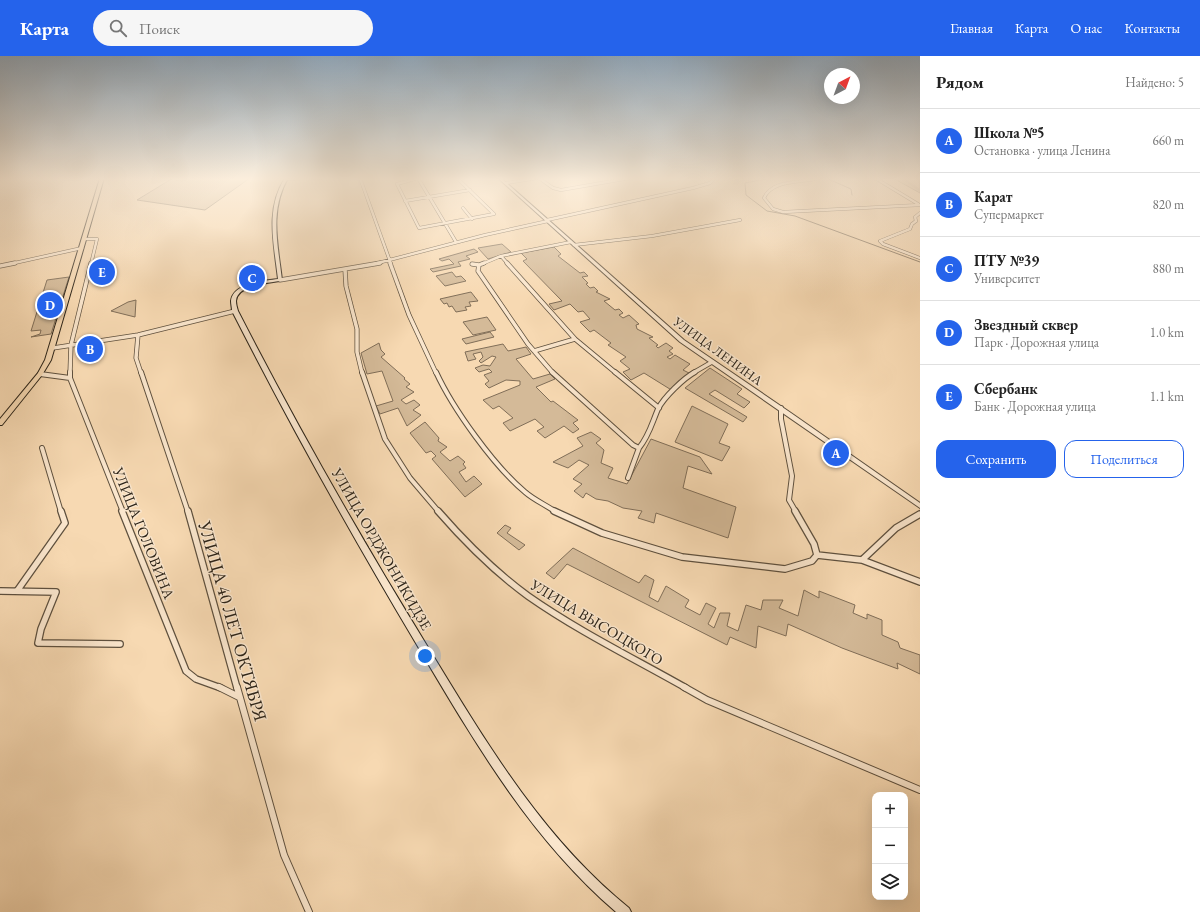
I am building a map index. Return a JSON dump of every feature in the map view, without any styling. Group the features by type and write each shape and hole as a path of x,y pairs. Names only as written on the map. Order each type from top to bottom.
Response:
{"main road":[{"path":"0,423 40,374 53,348 91,218"},
{"path":"235,311 232,303 233,298 241,289 251,285 280,280 275,218"},
{"name":"УЛИЦА ОРДЖОНИКИДЗЕ","path":"235,311 289,415 384,584 460,709 523,804 561,852 614,904 626,912"}],"street":[{"path":"373,218 409,315 440,381 472,431 507,476 526,493 560,514 602,532 682,557 785,569 812,562 817,555"},
{"path":"414,218 419,228 476,218"},
{"path":"443,218 456,242"},
{"name":"УЛИЦА ЛЕНИНА","path":"544,218 676,336 920,506"},
{"path":"280,280 390,261 456,242 561,218"},
{"path":"915,218 916,221 920,223"},
{"path":"472,264 479,265 501,256 572,243 652,236 740,220"},
{"path":"916,221 912,224 910,229 890,236 880,242 920,258"},
{"name":"УЛИЦА ГОЛОВИНА","path":"85,239 97,239 71,345 70,378 186,671 196,679 211,683 239,697"},
{"path":"0,266 82,248"},
{"path":"501,256 575,339 660,408"},
{"path":"479,265 478,271 534,351 555,375 633,445 639,448"},
{"name":"УЛИЦА ВЫСОЦКОГО","path":"345,269 346,286 357,329 357,352 362,373 385,439 410,478 456,531 487,562 528,596 558,616 707,700 920,790"},
{"path":"53,348 138,335 235,311"},
{"name":"УЛИЦА 40 ЛЕТ ОКТЯБРЯ","path":"138,335 136,358 187,508 284,855 309,912"},
{"path":"534,351 575,339"},
{"path":"628,478 639,448 647,438 660,408 686,377 712,362"},
{"path":"40,374 70,378"},
{"path":"781,408 781,419 792,476 789,500 814,544 817,555"},
{"path":"16,591 65,523 42,448"},
{"path":"862,560 879,541 905,521 920,514"},
{"path":"817,555 862,560 920,582"},
{"path":"0,591 56,592 41,629 38,643 120,644"}],"shaded area":[{"path":"502,244 511,252 488,259 478,248"},
{"path":"554,247 561,254 558,256 580,273 584,272 588,276 582,277 588,283 586,284 590,288 594,287 598,291 596,292 610,299 604,301 615,310 619,309 623,313 619,315 623,318 629,315 639,324 636,325 637,329 653,337 649,338 658,345 656,346 658,348 666,343 673,348 669,351 673,354 667,357 670,359 675,355 690,364 683,370 693,375 673,391 644,373 631,380 623,372 630,369 620,361 626,357 608,345 611,343 594,330 590,332 580,322 590,319 583,311 578,312 570,304 554,310 549,304 562,301 523,261 527,259 521,253"},
{"path":"474,249 478,252 466,256 470,259 458,262 461,266 433,272 430,269 454,264 449,259 442,261 439,259"},
{"path":"452,272 456,277 461,276 466,281 445,286 436,276"},
{"path":"69,277 51,334 31,337 40,334 41,330 31,331 47,280"},
{"path":"471,292 478,301 469,302 471,306 465,307 467,310 456,312 452,306 449,307 447,303 444,304 440,299"},
{"path":"136,300 135,317 111,311 128,302"},
{"path":"487,317 496,330 473,335 463,322"},
{"path":"490,332 494,337 466,344 462,339"},
{"path":"379,343 381,350 385,354 381,357 405,378 404,379 410,384 406,387 414,392 401,400 406,404 414,400 420,405 413,410 421,415 407,426 398,408 380,414 376,406 393,401 382,371 367,374 361,353"},
{"path":"503,344 508,351 526,347 531,354 516,359 533,379 550,374 555,379 536,387 551,402 553,401 578,420 573,423 579,429 573,433 564,426 545,438 537,431 544,427 535,419 510,431 503,423 513,418 499,406 493,409 483,400 520,385 520,381 506,380 489,388 485,384 489,381 484,375 492,372 489,369 479,372 475,368 483,365 490,366 496,357 492,356 481,363 479,361 483,357 481,352 473,354 476,359 468,361 465,352"},
{"path":"710,368 742,389 737,394 750,402 744,408 715,390 709,394 747,417 743,422 685,388"},
{"path":"692,406 728,424 719,443 730,447 722,461 675,442"},
{"path":"425,422 439,438 438,441 447,447 440,452 450,461 458,456 465,462 463,464 466,468 459,472 466,482 474,476 482,484 465,497 432,459 436,456 431,451 426,453 410,433"},
{"path":"591,432 601,439 596,443 604,450 601,463 613,468 608,478 627,484 651,439 700,457 712,474 688,466 683,488 736,507 728,538 656,513 654,523 638,518 642,511 623,508 608,501 596,499 586,493 583,498 574,491 582,484 573,479 589,465 579,460 568,468 553,462 583,446 577,438"},
{"path":"505,525 511,528 507,533 525,545 519,550 497,533"},
{"path":"573,548 639,583 645,575 654,580 649,597 658,602 666,586 689,600 685,607 700,615 706,603 716,608 708,624 714,628 720,613 730,613 727,626 738,631 746,605 761,610 763,600 783,600 779,608 798,616 804,590 819,598 819,591 855,605 853,613 867,619 867,614 882,620 882,635 898,642 900,648 920,655 920,674 897,663 898,669 842,648 788,624 786,636 758,626 756,648 730,637 727,645 567,564 554,579 546,573"}],"waterway":[{"path":"800,218 920,262"}],"place":[{"name":"Сбербанк","path":"102,272"},
{"name":"ПТУ №39","path":"252,278"},
{"name":"Звездный сквер","path":"50,305"},
{"name":"Карат","path":"90,349"},
{"name":"Школа №5","path":"836,453"}]}
